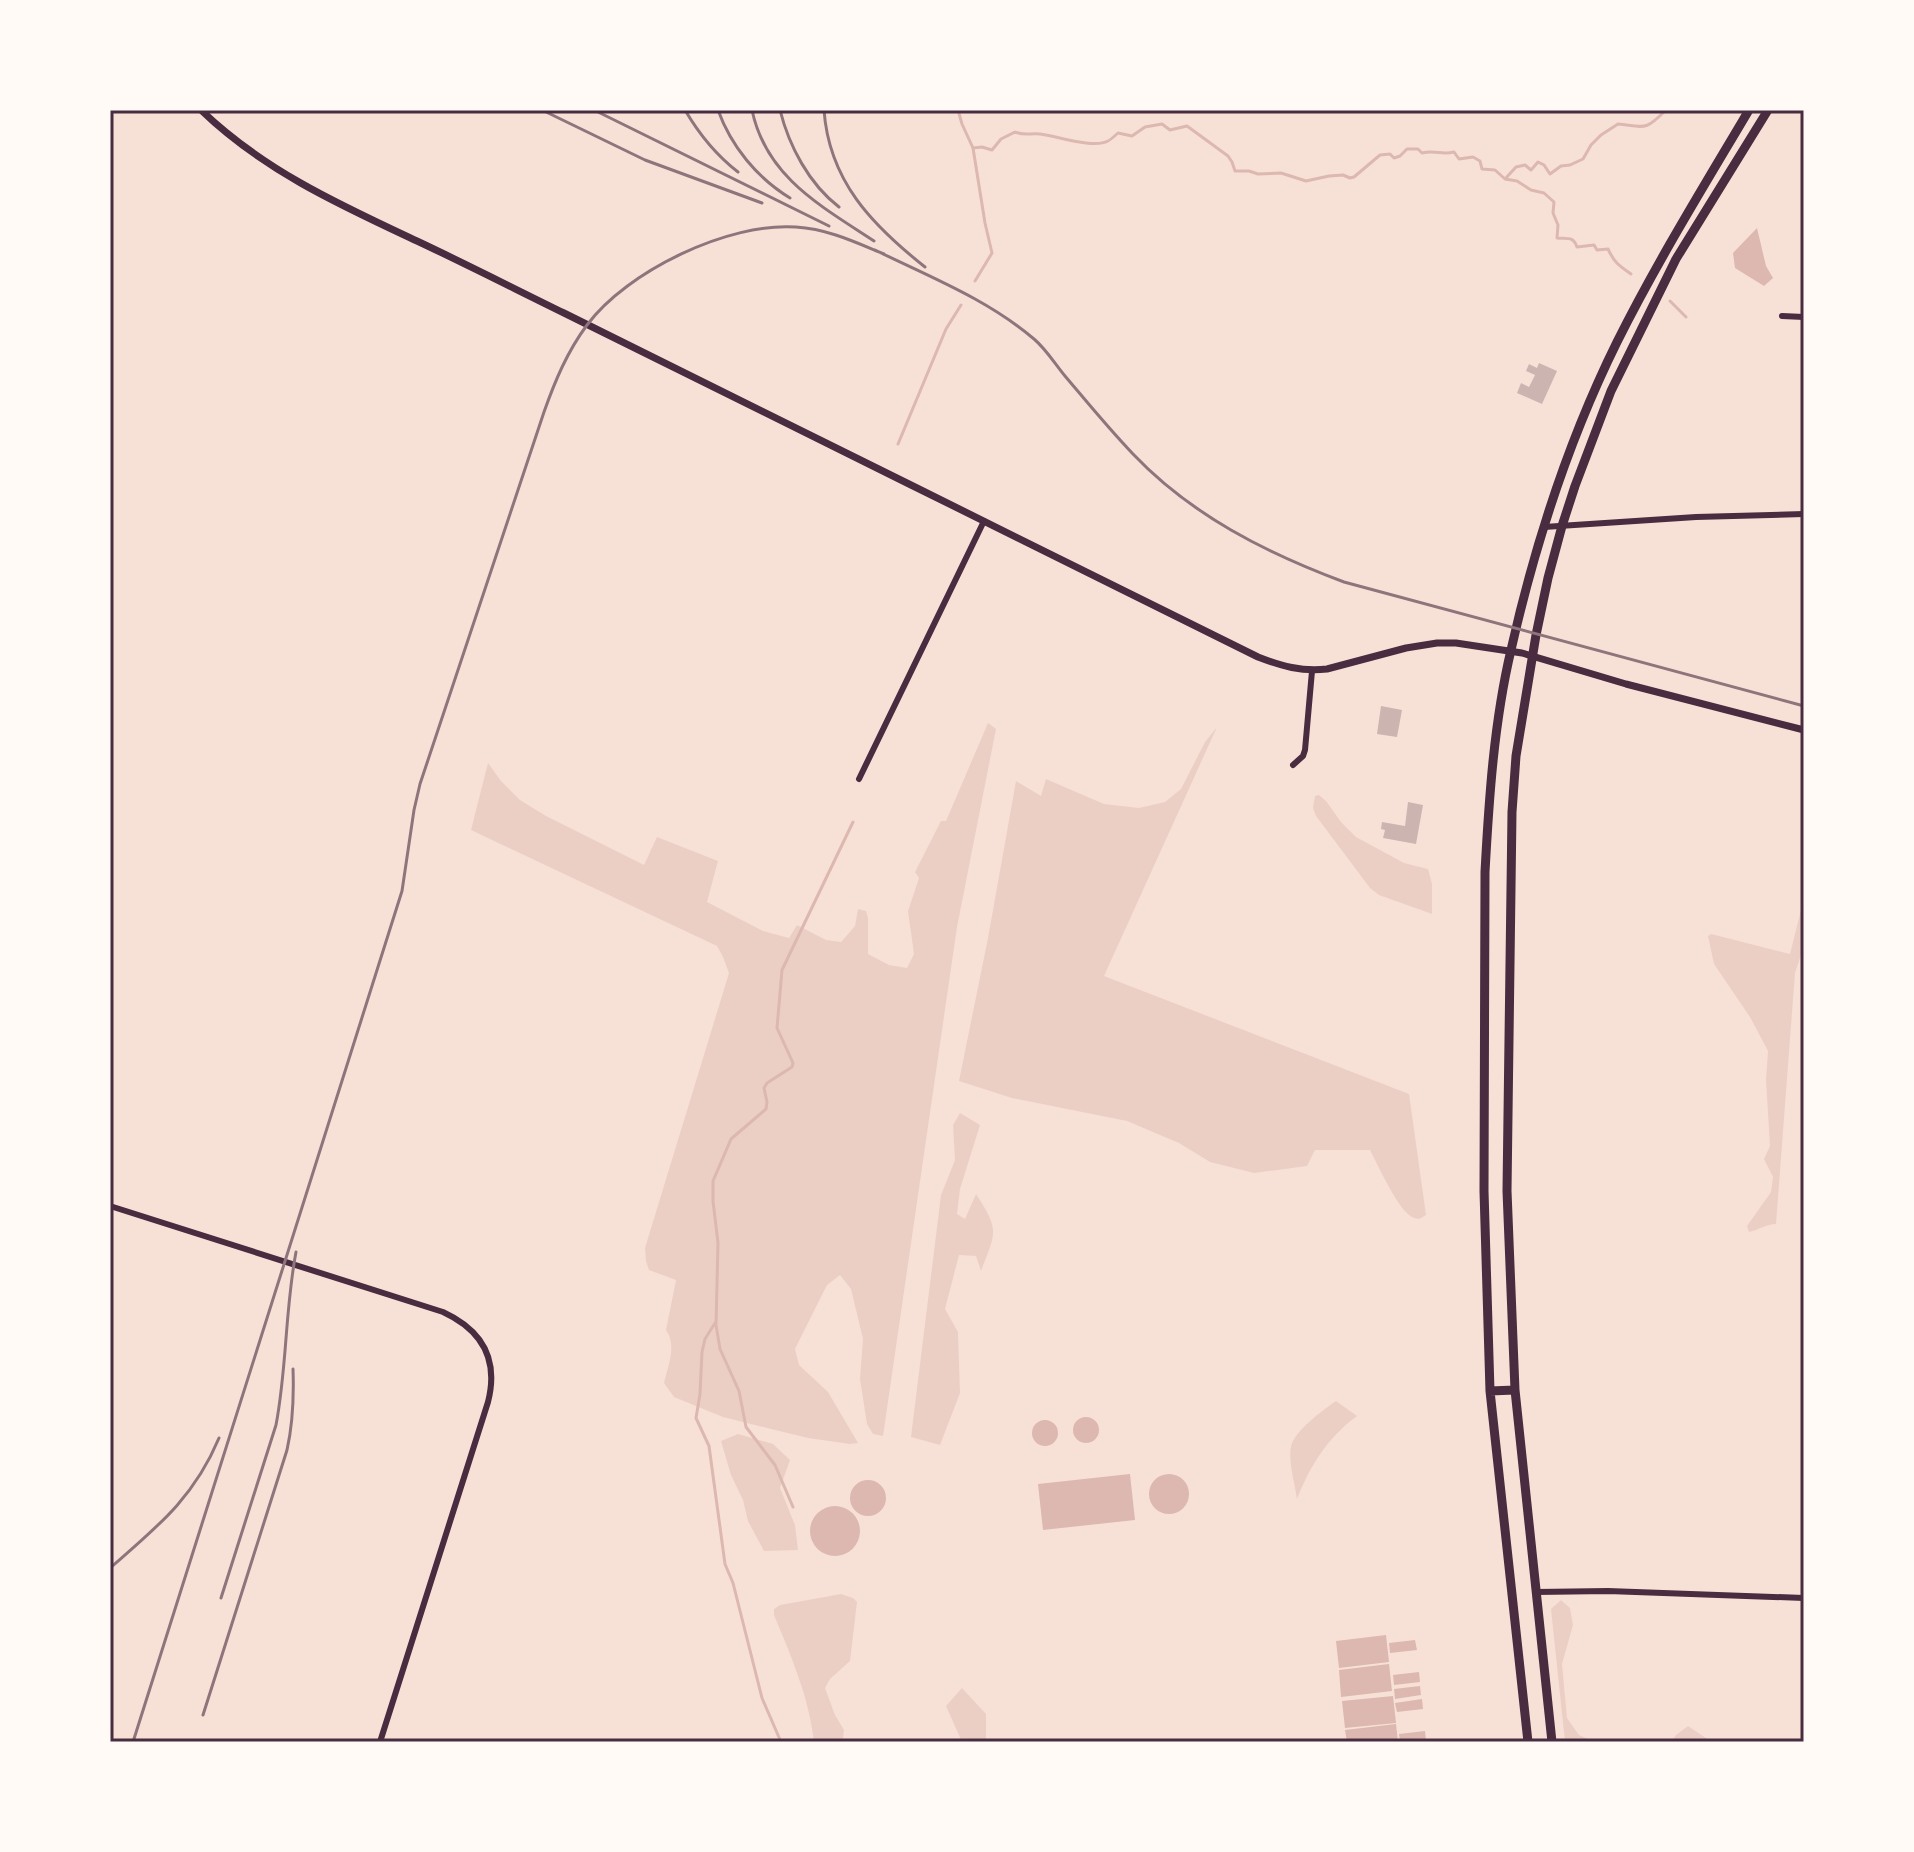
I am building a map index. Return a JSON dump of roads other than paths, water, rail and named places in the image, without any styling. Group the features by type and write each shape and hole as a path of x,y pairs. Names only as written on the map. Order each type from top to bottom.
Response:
{"highway":[{"path":"1528,1742 1490,1391 1484,1191 1485,872 1492,771 1510,651 1544,527 1576,436 1616,344 1663,256 1749,110"},
{"path":"1552,1742 1515,1390 1507,1191 1511,845 1516,756 1548,578 1575,486 1611,391 1676,259 1768,110"},
{"path":"1490,1391 1515,1390"}],"street":[{"path":"201,110 262,160 343,207 764,410 1258,657 1282,666 1312,671 1406,648 1456,643 1532,656 1804,730"},
{"path":"1782,316 1804,317"},
{"path":"1544,527 1804,514"},
{"path":"859,779 984,521"},
{"path":"1293,765 1305,750 1312,671"},
{"path":"110,1206 443,1312 466,1324 487,1354 492,1370 488,1402 380,1742"},
{"path":"1535,1592 1608,1591 1804,1598"}],"waterway":[{"path":"958,110 973,148 992,253 975,281"},
{"path":"1505,179 1516,167 1525,165 1531,170 1538,162 1550,174 1561,166 1583,159 1591,145 1618,124 1645,126 1666,110"},
{"path":"973,148 992,150 1001,139 1015,132 1093,144 1108,141 1118,133 1132,136 1145,127 1162,124 1170,130 1187,126 1228,156 1235,171 1281,173 1306,181 1329,176 1354,177 1380,155 1390,154 1394,158 1407,149 1418,149 1422,153 1454,152 1459,159 1473,157 1480,161 1482,169 1495,170 1505,179 1544,193 1554,202 1557,238 1572,240 1577,247 1594,245 1597,250 1608,249 1617,263 1631,274"},
{"path":"1670,301 1686,317"},
{"path":"898,444 946,329 961,305"},
{"path":"793,1507 775,1465 746,1427 739,1391 720,1349 716,1325 718,1243 713,1181 731,1139 766,1109 764,1088 767,1083 792,1067 777,1028 782,970 853,822"},
{"path":"715,1323 705,1339 702,1352 696,1418 709,1446 725,1564 733,1583 762,1698 781,1742"}],"railway":[{"path":"542,110 645,160 762,203"},
{"path":"594,110 829,226"},
{"path":"685,110 708,144 738,172"},
{"path":"718,110 746,160 790,198"},
{"path":"752,110 759,133 783,172 816,202 874,241"},
{"path":"780,110 802,163 818,187 839,207"},
{"path":"824,110 834,159 856,199 888,235 925,267"},
{"path":"133,1742 402,891 420,784 544,412 568,356 587,325 627,286 681,254 711,242 769,228 796,227 830,233 884,254"},
{"path":"875,250 958,290 1016,325 1042,347 1107,425 1156,476 1205,514 1258,545 1344,582 1804,706"},
{"path":"221,1598 276,1425 296,1252"},
{"path":"203,1715 287,1450 293,1410 293,1369"},
{"path":"110,1568 159,1525 186,1495 219,1438"}]}
